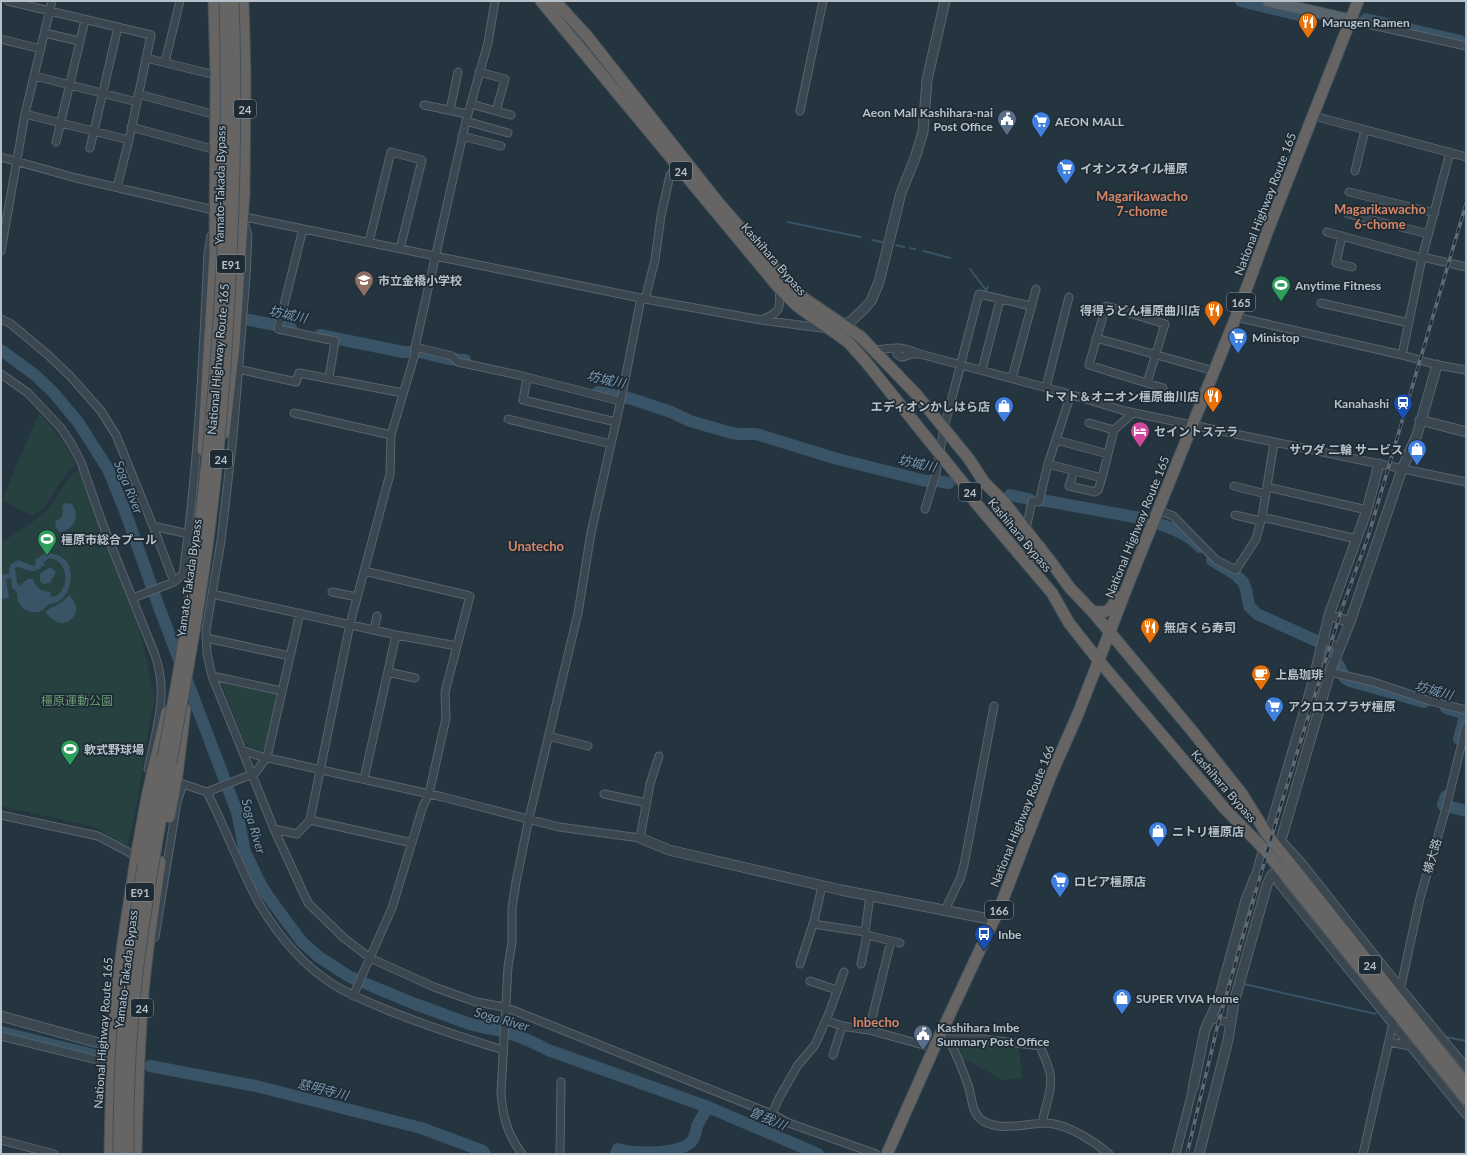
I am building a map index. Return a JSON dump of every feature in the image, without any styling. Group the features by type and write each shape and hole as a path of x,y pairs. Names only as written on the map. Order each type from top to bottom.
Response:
{"highway":[{"name":"National Highway Route 165","path":"205,525 206,389 214,260 215,215 216,74 214,1"},
{"name":"Yamato-Takada Bypass","path":"119,1154 120,1084 128,974 143,868 205,525 223,253 226,130 224,1"},
{"name":"Yamato-Takada Bypass","path":"128,1154 128,1083 138,962 152,868 192,650 226,348 232,238 235,130 234,1"},
{"name":"National Highway Route 165","path":"205,525 225,428 230,391 242,216 245,139 244,1"},
{"name":"Kashihara Bypass","path":"541,1 778,288 798,306 848,342 866,362 968,489 975,502 1052,593 1069,623 1099,661 1225,809 1263,848 1277,871 1466,1099"},
{"name":"Kashihara Bypass","path":"554,1 587,36 717,201 789,284 805,299 861,338 916,394 944,428 984,482 1004,502 1026,529 1070,588 1193,732 1237,788 1268,836 1278,843 1398,1000 1466,1084"},
{"name":"National Highway Route 165","path":"1099,661 1109,632 1236,317 1268,230 1358,1"},
{"path":"1025,560 1040,547"},
{"path":"1092,612 1102,613 1109,611 1113,606 1119,592 1129,582"},
{"name":"National Highway Route 165","path":"110,1154 113,1047 118,983 134,856 185,633"},
{"name":"24","path":"136,1154 139,1048 143,990 160,862 178,767 192,650"},
{"name":"National Highway Route 166","path":"887,1154 934,1048 944,1037 1017,866 1051,776 1099,661"}],"main road":[{"path":"1268,1 1350,20"}],"street":[{"path":"8,1 151,35 129,140 117,187"},
{"path":"1,251 4,212 17,161 25,114 52,1"},
{"path":"165,62 180,1"},
{"path":"274,829 297,834 310,820 350,624 390,474 391,435 415,350 462,136 488,42 495,1"},
{"path":"800,111 823,1"},
{"path":"1,157 117,187 215,215 242,216 643,299 761,320 832,330 851,321 864,309 871,300 879,282 901,193 917,152 922,132 927,80 944,1"},
{"path":"56,142 68,84 85,20"},
{"path":"1350,20 1466,46"},
{"path":"90,148 118,28"},
{"path":"49,34 79,42"},
{"path":"1,39 41,49"},
{"path":"146,58 207,73 245,75"},
{"path":"450,110 458,72"},
{"path":"479,72 504,79 496,111"},
{"path":"34,76 137,102"},
{"path":"138,94 216,115"},
{"path":"471,104 511,115"},
{"path":"424,105 450,110 508,133"},
{"path":"25,114 129,140"},
{"path":"1314,116 1466,157"},
{"path":"131,127 216,150"},
{"path":"1355,171 1365,130"},
{"path":"462,136 501,146"},
{"path":"216,138 245,139"},
{"path":"369,242 391,152 422,160 400,249"},
{"path":"1402,355 1422,257 1435,213 1450,152"},
{"path":"522,1154 508,1129 503,1113 501,1093 505,1007 508,967 512,942 512,908 516,882 529,818 578,612 591,533 643,299 654,260 661,216 670,175 677,166"},
{"path":"1349,192 1435,213"},
{"path":"1348,214 1429,234"},
{"path":"134,597 172,582 183,574 189,534 195,468 208,253 215,215"},
{"path":"242,216 248,235 246,277 233,437 221,540 206,638 207,654 212,676 242,750 250,775 308,903 368,961 476,1002 505,1007 772,1114 789,1123 876,1154"},
{"path":"303,229 278,329 335,341 329,378"},
{"path":"1327,232 1444,262"},
{"path":"1342,236 1336,263 1352,267"},
{"path":"1453,264 1466,267"},
{"path":"761,320 772,316 778,311 780,305 778,288"},
{"path":"1012,378 1036,289"},
{"path":"925,509 940,456 944,428 982,295 1031,306"},
{"path":"1046,387 1069,297"},
{"path":"982,370 1000,300"},
{"path":"1321,303 1409,323"},
{"path":"1147,383 1165,324 1106,306 1089,365 1163,388"},
{"path":"1236,317 1466,370"},
{"path":"1,319 11,324 48,355 70,376 101,411 116,435 134,483 153,526 172,582"},
{"path":"1096,338 1214,370"},
{"path":"873,350 898,348 909,350 1071,394 1133,413 1466,482"},
{"path":"415,350 527,378 621,398"},
{"path":"1437,364 1413,446 1402,469 1350,622 1331,672 1278,843 1302,863 1400,987 1466,1066"},
{"path":"238,369 296,382 299,373 403,393"},
{"path":"1,374 28,393 61,428 81,462 103,524 134,597 159,666 162,682 161,707 149,762 134,856 98,836 1,815"},
{"path":"527,378 523,400 616,422"},
{"path":"1026,529 1032,501 1039,502 1048,464 1071,394"},
{"path":"294,413 391,435"},
{"path":"1074,471 1069,486 1095,492 1098,490 1114,430 1133,413"},
{"path":"508,419 611,444"},
{"path":"1420,420 1466,432"},
{"path":"1089,423 1114,430"},
{"path":"1056,440 1108,454"},
{"path":"1158,510 1173,516 1216,560 1236,570 1256,539 1262,519 1274,443"},
{"path":"1048,464 1102,478"},
{"path":"1176,1154 1193,1088 1205,1030 1219,999 1248,894 1268,836 1313,682 1329,615 1367,510 1379,464"},
{"path":"1234,486 1367,510"},
{"path":"1234,515 1262,519 1357,539"},
{"path":"153,526 221,540"},
{"path":"353,996 392,908 423,806 429,794 446,718 445,692 470,596 364,571"},
{"path":"332,592 357,597"},
{"path":"212,594 396,635 456,646"},
{"path":"149,762 183,784 208,792 255,773 267,757 300,613"},
{"path":"1329,615 1350,622"},
{"path":"374,630 377,616"},
{"path":"364,779 396,635"},
{"path":"206,638 290,656"},
{"path":"1324,639 1339,648"},
{"path":"388,672 415,678"},
{"path":"1331,672 1466,710"},
{"path":"212,676 282,692"},
{"path":"945,910 964,865 994,706"},
{"name":"横大路","path":"1394,1027 1400,987 1420,898 1446,806 1466,726"},
{"path":"548,736 588,746"},
{"path":"242,750 250,754 429,794 529,818 559,827 640,838 669,850 822,886 994,920"},
{"path":"640,838 650,784 659,756"},
{"path":"143,990 155,934 177,802 183,784"},
{"path":"208,792 228,835 246,880 261,906 281,934 304,961 330,983 353,996 435,1029 503,1050"},
{"path":"604,794 646,803"},
{"path":"310,820 412,843"},
{"path":"1199,1154 1228,1040 1234,1002 1267,885 1277,871"},
{"path":"1277,871 1279,884 1466,1115"},
{"path":"800,964 813,924 822,886"},
{"path":"861,964 870,896"},
{"path":"813,924 866,934 900,943"},
{"path":"869,1030 891,941"},
{"path":"772,1114 779,1098 798,1065 813,1049 826,1020 844,972"},
{"path":"810,981 837,990"},
{"path":"1,1016 113,1047"},
{"path":"1210,1018 1230,1023"},
{"path":"826,1020 842,1026 869,1030 934,1048"},
{"path":"833,1055 842,1026"},
{"path":"1363,1154 1394,1027"},
{"path":"1,1036 113,1064"},
{"path":"944,1037 957,1057 968,1083 973,1105 979,1118 1000,1126 1042,1123 1064,1126 1092,1141 1109,1154"},
{"path":"944,1037 1040,1046 1049,1071 1050,1079 1050,1086 1042,1123"},
{"path":"1390,1042 1409,1046"},
{"path":"560,1154 561,1082"},
{"path":"1,1140 54,1154"}],"green space":[{"path":"39,413 59,437 76,464 66,474 43,509 32,516 2,500"},
{"name":"橿原運動公園","path":"80,469 137,622 155,700 137,803 128,844 125,845 95,827 1,806 1,543 44,513 53,503 66,481 74,472"},
{"path":"220,680 275,692 277,697 267,748 262,751 250,747 244,741"},
{"path":"957,1036 1018,1040 1022,1078 1002,1080 968,1060 962,1059 961,1052 956,1051"}],"water":[{"path":"65,503 72,504 75,509 76,518 72,526 59,532 55,526 56,521 61,518 63,513 62,506"},
{"path":"45,553 60,556 69,566 71,576 68,591 62,599 48,605 41,611 27,611 20,605 17,592 12,588 11,579 8,578 6,580 9,598 1,599 1,575 9,574 10,565 18,560 33,566 36,565 36,558 38,559","holes":["49,558 56,560 62,565 65,578 62,591 57,595 51,597 50,592 39,588 33,579 28,579 19,586 15,568 18,567 34,571 44,566 45,564 43,563"]},
{"path":"50,567 56,572 50,583 43,584 40,581 40,574"},
{"path":"69,595 76,605 74,617 65,623 57,622 45,612 66,599"}],"waterway":[{"path":"1241,1 1303,16"},
{"path":"1366,19 1460,41"},
{"path":"788,222 860,237"},
{"path":"872,240 882,242"},
{"path":"896,245 904,247"},
{"path":"910,248 915,249"},
{"path":"924,251 950,258"},
{"path":"970,269 986,290"},
{"path":"984,294 988,287"},
{"name":"坊城川","path":"250,320 291,328"},
{"name":"坊城川","path":"320,335 403,352 420,352 449,359 465,360"},
{"name":"Soga River","path":"1,350 35,375 53,392 78,422 108,469 237,812 245,852 262,887 302,942 319,957 350,977 415,1004 471,1024 519,1037 548,1050 708,1107 818,1154"},
{"path":"952,410 964,368"},
{"name":"坊城川","path":"598,392 632,399 671,412 690,421 728,432 738,434 756,434 834,458 926,481 949,483"},
{"name":"坊城川","path":"1010,495 1029,499"},
{"name":"坊城川","path":"1041,500 1146,519"},
{"name":"坊城川","path":"1160,524 1186,536 1200,547"},
{"name":"坊城川","path":"1212,560 1235,574 1243,582 1246,589 1249,606 1257,614 1319,642"},
{"name":"坊城川","path":"1326,647 1332,652"},
{"name":"坊城川","path":"1338,664 1345,678 1350,681 1424,702"},
{"name":"坊城川","path":"1446,708 1462,713 1465,716 1459,739"},
{"name":"坊城川","path":"1446,796 1443,805 1466,811"},
{"path":"1244,984 1376,1014"},
{"name":"慈明寺川","path":"1,1032 106,1058"},
{"path":"1446,1037 1466,1041"},
{"name":"慈明寺川","path":"150,1066 256,1086 421,1128 483,1151 485,1154"},
{"name":"慈明寺川","path":"616,1154 618,1149 635,1152 657,1152 668,1151 686,1146 692,1141 697,1126 708,1107"}],"railway":[{"path":"1187,1154 1217,1028 1276,821 1341,611 1368,537 1466,204"}],"place":[{"name":"Marugen Ramen","path":"1308,39"},
{"name":"Aeon Mall Kashihara-nai Post Office","path":"1007,136"},
{"name":"AEON MALL","path":"1041,138"},
{"name":"イオンスタイル橿原","path":"1066,185"},
{"name":"市立金橋小学校","path":"364,297"},
{"name":"Anytime Fitness","path":"1281,302"},
{"name":"得得うどん橿原曲川店","path":"1214,327"},
{"name":"Ministop","path":"1238,354"},
{"name":"トマト＆オニオン橿原曲川店","path":"1213,413"},
{"name":"Kanahashi","path":"1403,420"},
{"name":"エディオンかしはら店","path":"1004,423"},
{"name":"セイントステラ","path":"1140,448"},
{"name":"サワダ 二輪 サービス","path":"1417,466"},
{"name":"橿原市総合プール","path":"47,556"},
{"name":"無店くら寿司","path":"1150,644"},
{"name":"上島珈琲","path":"1261,691"},
{"name":"アクロスプラザ橿原","path":"1274,723"},
{"name":"軟式野球場","path":"70,766"},
{"name":"ニトリ橿原店","path":"1158,848"},
{"name":"ロピア橿原店","path":"1060,898"},
{"name":"Inbe","path":"984,951"},
{"name":"SUPER VIVA Home","path":"1122,1015"},
{"name":"Kashihara Imbe Summary Post Office","path":"923,1051"}],"district":[{"name":"Magarikawacho 7-chome","path":"1142,204"},
{"name":"Magarikawacho 6-chome","path":"1380,216"},
{"name":"Unatecho","path":"536,546"},
{"name":"Inbecho","path":"876,1022"}],"water label":[{"name":"曽我川","path":"768,1118"}]}
